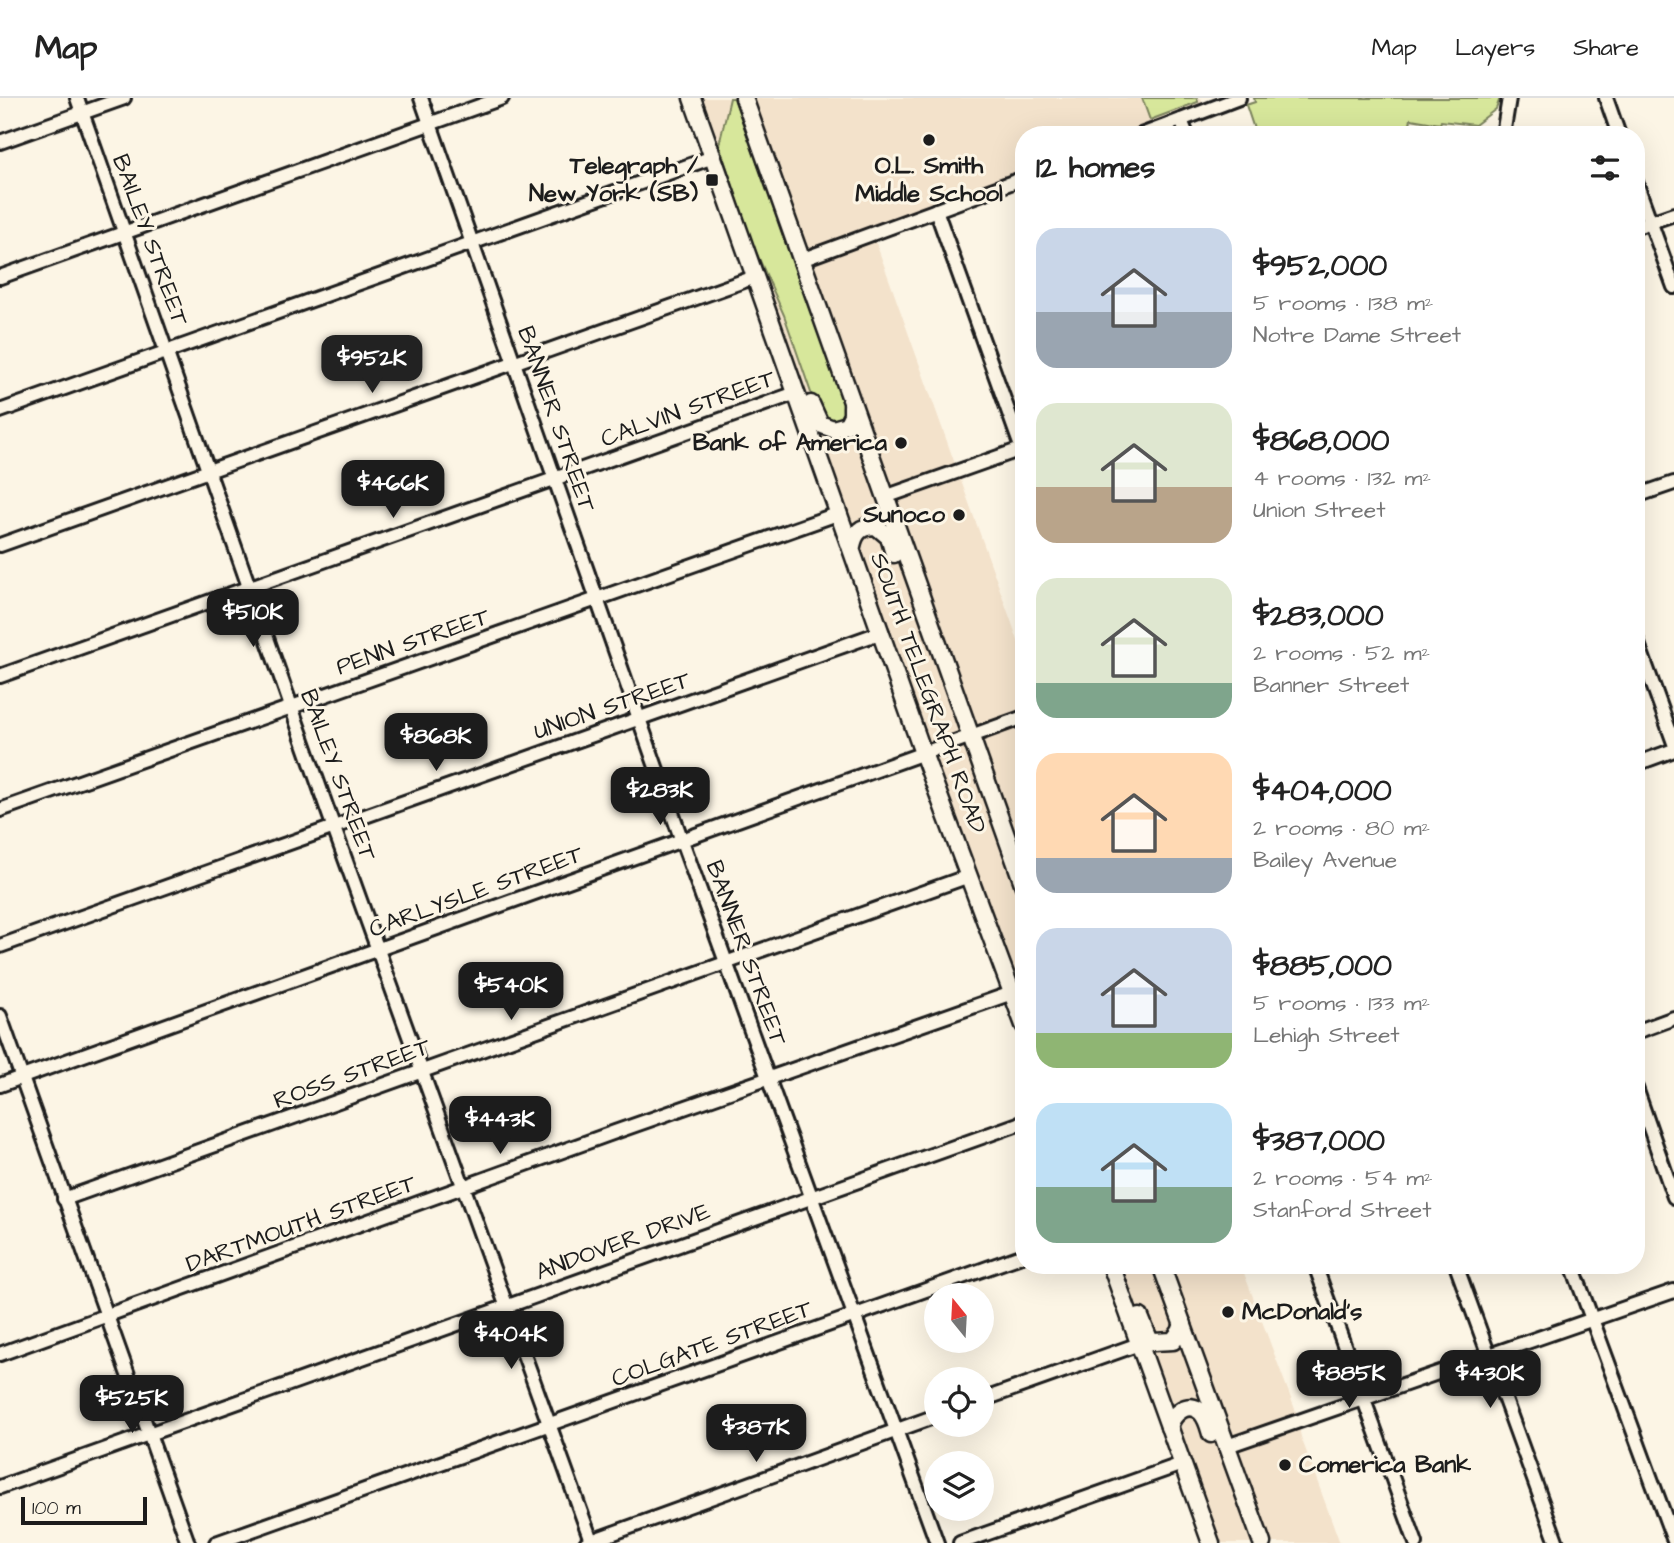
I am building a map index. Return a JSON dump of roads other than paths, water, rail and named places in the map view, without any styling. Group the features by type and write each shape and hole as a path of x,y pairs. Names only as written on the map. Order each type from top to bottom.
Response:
{"main road":[{"name":"SOUTH TELEGRAPH ROAD","path":"692,98 883,632 923,753 1015,987"},
{"name":"SOUTH TELEGRAPH ROAD","path":"744,98 1015,861"},
{"path":"748,258 781,319 820,424 833,429 847,425 852,415 852,406"},
{"path":"852,546 854,537 863,527 876,526 889,537 923,634 933,657 950,679"},
{"path":"1114,1274 1212,1543"},
{"path":"1124,1274 1149,1339 1161,1343 1173,1341 1183,1324"},
{"path":"1164,1274 1262,1543"},
{"path":"1169,1427 1175,1415 1189,1407 1205,1416 1240,1514 1255,1543"}],"street":[{"name":"BAILEY STREET","path":"77,98 590,1542"},
{"path":"0,142 124,98"},
{"name":"BANNER STREET","path":"421,98 682,841 937,1543"},
{"path":"0,277 502,98"},
{"path":"1165,126 1209,104 1239,98"},
{"path":"1504,126 1509,98"},
{"path":"1606,98 1616,126"},
{"path":"1181,120 1183,126"},
{"path":"0,411 713,157"},
{"path":"801,260 1015,181"},
{"path":"1645,206 1674,288"},
{"path":"936,210 1015,429"},
{"path":"1645,224 1674,214"},
{"path":"0,545 755,277"},
{"name":"CALVIN STREET","path":"0,676 796,393"},
{"path":"885,498 1015,454"},
{"path":"1645,493 1674,483"},
{"name":"PENN STREET","path":"0,810 840,513"},
{"name":"UNION STREET","path":"0,946 883,632"},
{"path":"1645,663 1674,743"},
{"name":"CARLYSLE STREET","path":"0,1085 1015,720"},
{"path":"1645,761 1674,750"},
{"name":"ROSS STREET","path":"64,1199 727,963 967,868"},
{"name":"DARTMOUTH STREET","path":"0,1354 769,1079 1015,995"},
{"path":"0,1016 188,1543"},
{"path":"1645,1029 1674,1018"},
{"path":"1645,1114 1674,1196"},
{"name":"ANDOVER DRIVE","path":"0,1487 1015,1125"},
{"name":"COLGATE STREET","path":"216,1543 1015,1258"},
{"path":"1318,1274 1416,1543"},
{"path":"1459,1274 1557,1543"},
{"path":"1575,1274 1674,1541"},
{"path":"1227,1446 1674,1291"},
{"path":"994,1396 1139,1344"},
{"path":"590,1542 924,1420"},
{"path":"960,1543 1182,1464"}],"place":[{"name":"O.L. Smith Middle School","path":"929,140"},
{"name":"Telegraph / New York (SB)","path":"712,180"},
{"name":"Bank of America","path":"901,443"},
{"name":"Sunoco","path":"959,515"},
{"name":"McDonald's","path":"1228,1312"},
{"name":"Comerica Bank","path":"1285,1465"}]}
